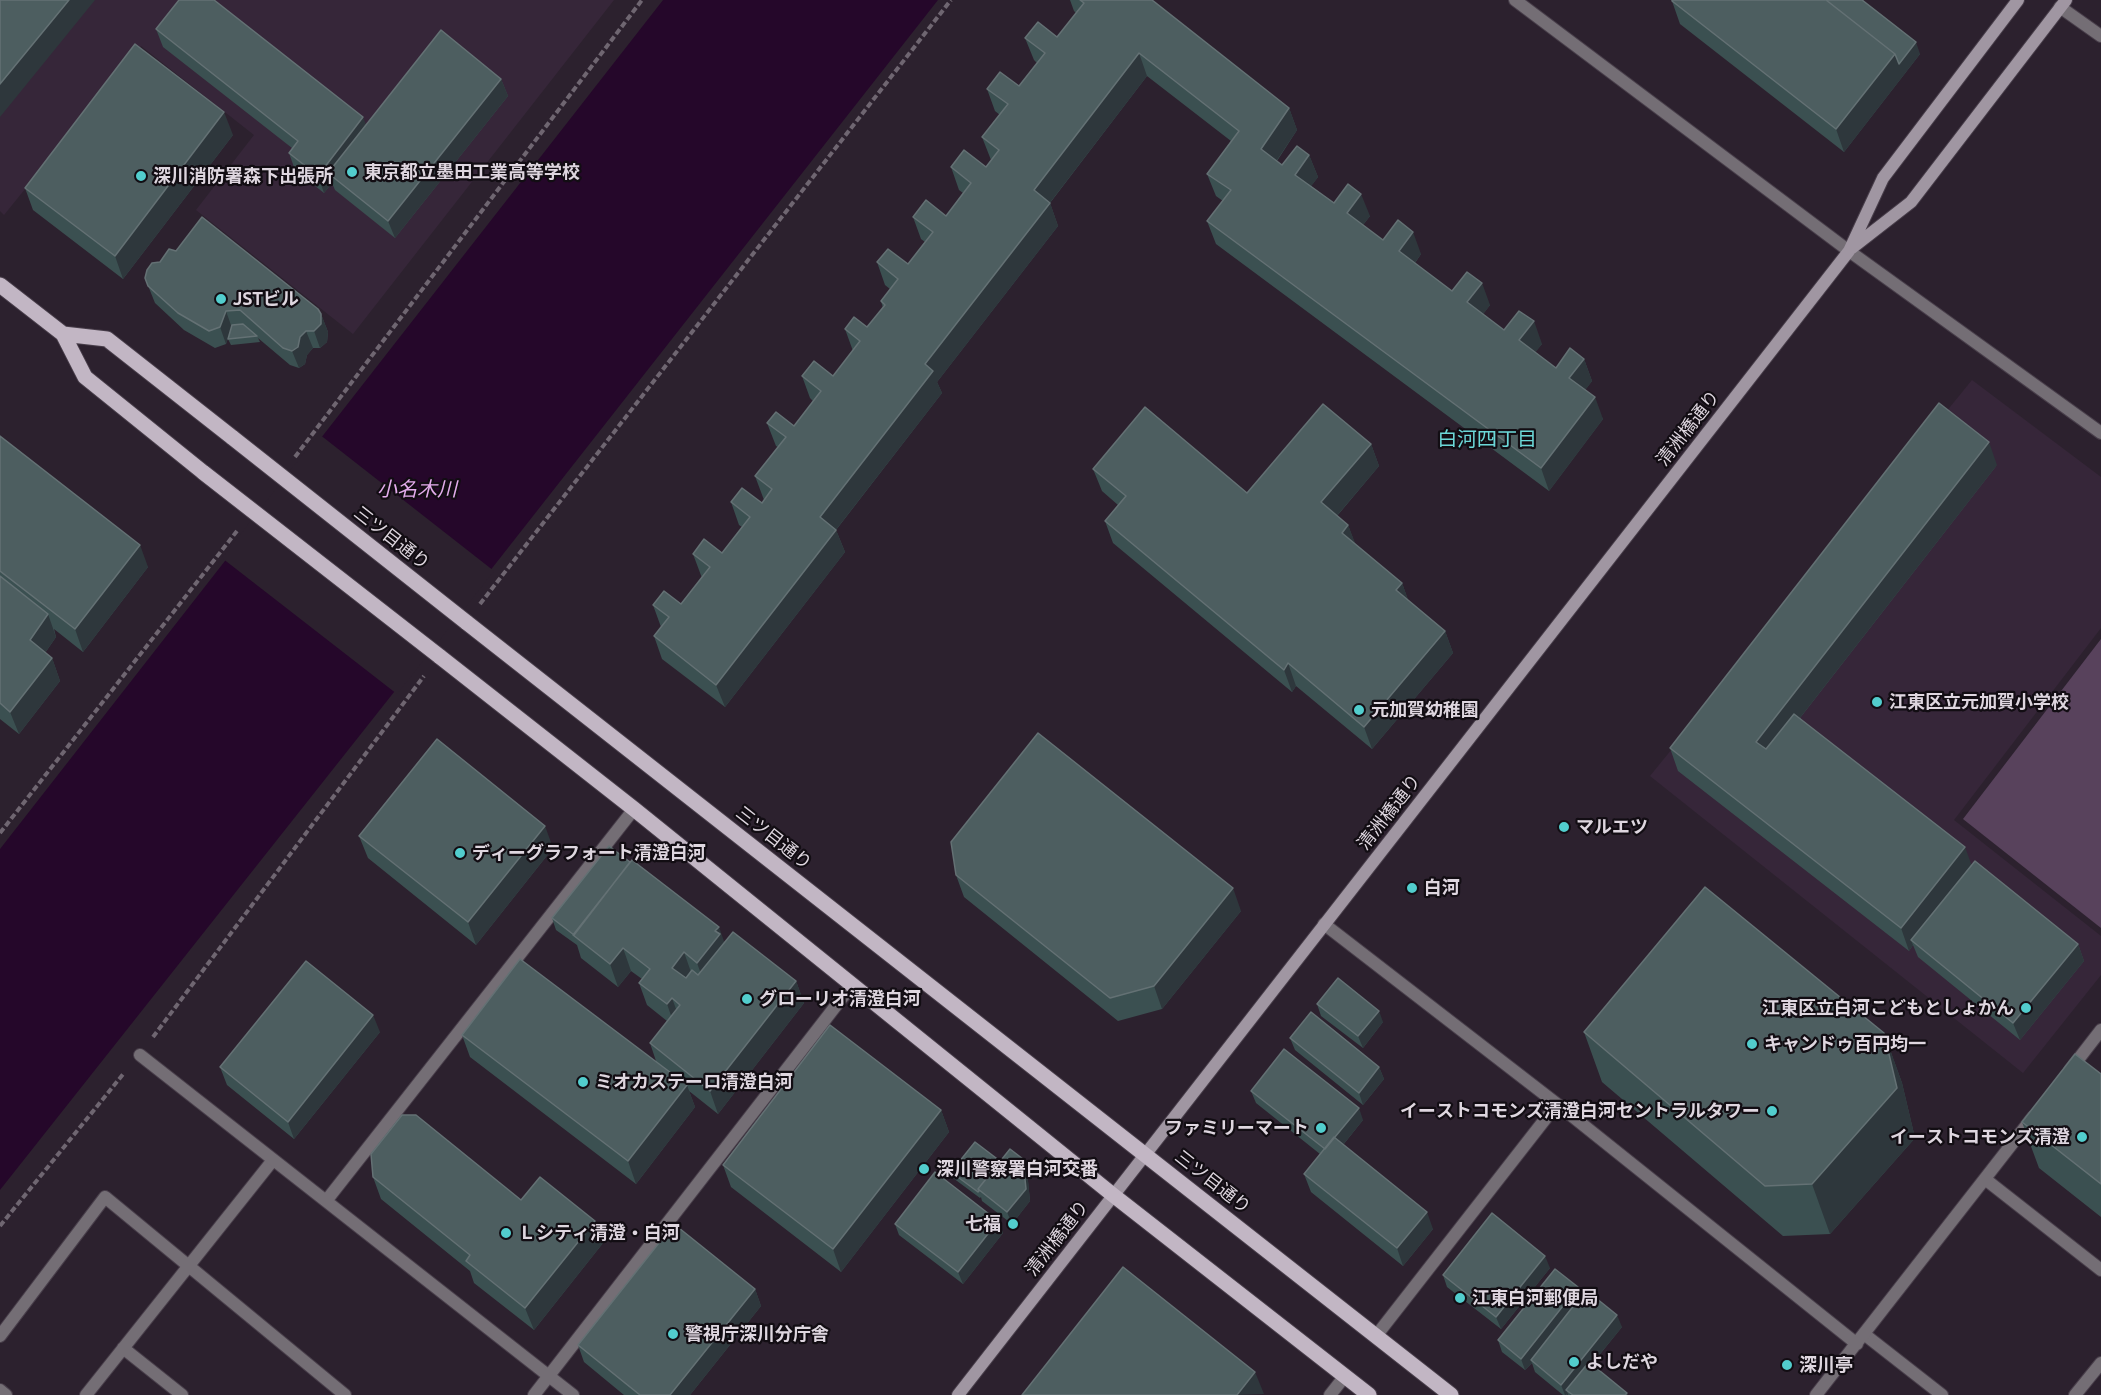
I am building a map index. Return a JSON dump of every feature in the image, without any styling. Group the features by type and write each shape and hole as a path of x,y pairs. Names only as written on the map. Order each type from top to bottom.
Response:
{"main road":[{"name":"清洲橋通り","path":"958,1395 1849,251 1883,178 2018,0"},
{"name":"清洲橋通り","path":"1849,251 1911,202 2063,3"},
{"path":"0,285 63,334 85,377 204,473 634,809 1113,1195 1369,1395"},
{"name":"三ツ目通り","path":"63,334 107,339 1451,1395"}],"street":[{"path":"1515,0 1849,251 2101,433"},
{"path":"2063,3 2101,36"},
{"path":"326,1201 634,809"},
{"path":"1324,924 1861,1339 1942,1395"},
{"path":"534,1395 852,985"},
{"path":"2065,1077 2101,1030"},
{"path":"140,1055 573,1395"},
{"path":"1376,1336 1557,1104"},
{"path":"1816,1395 2043,1104"},
{"path":"86,1395 273,1160"},
{"path":"1985,1179 2101,1270"},
{"path":"0,1336 105,1197 345,1395"},
{"path":"123,1348 182,1395"},
{"path":"2075,1395 2101,1363"},
{"path":"1330,1395 1345,1376"},
{"path":"0,1390 6,1395"}],"path":[{"path":"288,465 642,0"},
{"path":"0,833 244,522"}],"shaded area":[{"name":"東京都立墨田工業高等学校","path":"0,0 614,0 353,334 196,210 254,135 141,46 4,215 0,211"},
{"name":"江東区立元加賀小学校","path":"1972,380 2101,477 2101,628 1954,820 2101,936 2101,975 2023,1073 1650,776"},
{"path":"2101,639 2101,928 1963,819"}],"water":[{"name":"小名木川","path":"663,0 938,0 0,1190 0,849"}],"pier":[{"path":"319,434 494,571 397,694 222,558"}],"building":[{"path":"0,0 69,0 0,84"},
{"path":"179,0 214,0 363,117 318,176 289,153 298,141 156,29"},
{"path":"1080,0 1152,0 1289,108 1261,149 1282,165 1297,146 1309,155 1295,175 1334,203 1348,184 1361,194 1347,213 1383,240 1398,220 1413,232 1399,251 1452,291 1467,272 1482,283 1467,302 1504,330 1519,311 1534,321 1519,340 1556,368 1570,348 1584,359 1569,378 1595,397 1541,468 1207,221 1231,190 1207,174 1239,131 1139,53 1034,190 1050,203 925,364 933,371 820,517 836,530 716,685 654,636 669,617 653,605 664,591 681,604 710,567 693,554 704,539 722,553 750,517 731,502 742,488 762,503 772,489 755,476 786,437 767,423 776,412 794,426 821,391 802,376 814,361 833,376 860,341 845,329 854,317 867,327 885,305 881,301 898,279 877,262 888,249 908,264 933,232 913,217 926,200 946,216 971,183 951,167 964,150 986,167 999,150 982,137 1008,104 987,89 1000,72 1019,86 1045,53 1025,38 1038,22 1057,37 1084,3"},
{"path":"1672,0 1826,0 1895,54 1836,129"},
{"path":"1826,0 1862,0 1916,42 1899,64 1895,54"},
{"path":"441,30 501,79 388,221 328,173"},
{"path":"135,44 224,112 115,256 25,188"},
{"name":"JSTビル","path":"202,217 318,309 321,314 321,324 314,331 306,331 300,337 298,347 292,351 283,348 240,310 226,311 220,327 209,331 178,313 148,286 145,278 152,263 160,262 169,249 176,251"},
{"path":"243,324 257,336 228,339 232,325"},
{"path":"1939,403 1989,442 1756,742 1766,749 1794,714 1965,847 1901,928 1670,748"},
{"path":"1323,404 1371,444 1321,502 1348,525 1342,533 1402,583 1396,590 1445,631 1364,727 1288,663 1284,670 1105,521 1126,496 1093,469 1145,407 1247,493"},
{"path":"0,436 140,545 75,629 0,571"},
{"path":"0,576 48,614 30,640 52,658 10,712 0,703"},
{"path":"1038,733 1233,888 1154,986 1110,998 956,875 951,842"},
{"name":"ディーグラフォート清澄白河","path":"437,739 545,826 468,922 359,836"},
{"path":"609,846 630,862 574,935 552,918"},
{"name":"グローリオ清澄白河","path":"632,860 719,927 715,931 720,934 697,963 684,952 672,968 686,978 692,970 698,975 733,932 796,981 710,1091 650,1043 680,1005 672,998 667,1004 639,983 650,969 623,948 610,964 573,935"},
{"path":"1975,861 2078,944 2013,1023 1911,940"},
{"name":"イーストコモンズ清澄白河セントラルタワー","path":"1705,887 1884,1033 1897,1088 1812,1184 1765,1186 1584,1032"},
{"name":"ミオカステーロ清澄白河","path":"520,959 687,1085 628,1161 462,1035"},
{"path":"306,961 373,1015 288,1122 220,1067"},
{"path":"1338,978 1379,1011 1358,1036 1317,1004"},
{"path":"1311,1012 1379,1067 1359,1093 1290,1038"},
{"path":"830,1025 941,1110 833,1249 723,1165"},
{"path":"1284,1049 1359,1108 1325,1149 1251,1091"},
{"path":"2075,1054 2101,1074 2101,1184 2022,1122"},
{"name":"Ｌシティ清澄・白河","path":"402,1115 416,1115 521,1200 540,1177 595,1221 525,1308 466,1261 470,1255 373,1177 371,1154"},
{"path":"1334,1137 1427,1212 1397,1248 1304,1174"},
{"path":"975,1142 1000,1161 978,1192 951,1172"},
{"path":"1010,1149 1023,1159 1026,1189 1007,1212 978,1189"},
{"path":"935,1172 998,1221 958,1272 895,1224"},
{"path":"1492,1213 1545,1256 1496,1317 1443,1275"},
{"name":"警視庁深川分庁舎","path":"674,1224 755,1289 670,1395 640,1395 578,1345"},
{"path":"1123,1267 1255,1372 1237,1395 1022,1395"},
{"path":"1555,1269 1578,1287 1521,1359 1498,1340"},
{"path":"1586,1290 1617,1315 1561,1385 1531,1360"},
{"path":"1589,1362 1627,1393 1625,1395 1573,1395 1566,1390"}],"place":[{"name":"東京都立墨田工業高等学校","path":"352,172"},
{"name":"深川消防署森下出張所","path":"141,176"},
{"name":"JSTビル","path":"221,299"},
{"name":"江東区立元加賀小学校","path":"1877,702"},
{"name":"元加賀幼稚園","path":"1359,710"},
{"name":"マルエツ","path":"1564,827"},
{"name":"ディーグラフォート清澄白河","path":"460,853"},
{"name":"白河","path":"1412,888"},
{"name":"グローリオ清澄白河","path":"747,999"},
{"name":"江東区立白河こどもとしょかん","path":"2026,1008"},
{"name":"キャンドゥ百円均一","path":"1752,1044"},
{"name":"ミオカステーロ清澄白河","path":"583,1082"},
{"name":"イーストコモンズ清澄白河セントラルタワー","path":"1772,1111"},
{"name":"ファミリーマート","path":"1321,1128"},
{"name":"イーストコモンズ清澄","path":"2082,1137"},
{"name":"深川警察署白河交番","path":"924,1169"},
{"name":"七福","path":"1013,1224"},
{"name":"Ｌシティ清澄・白河","path":"506,1233"},
{"name":"江東白河郵便局","path":"1460,1298"},
{"name":"警視庁深川分庁舎","path":"673,1334"},
{"name":"よしだや","path":"1574,1362"},
{"name":"深川亭","path":"1787,1365"}],"district":[{"name":"白河四丁目","path":"1487,439"}]}
